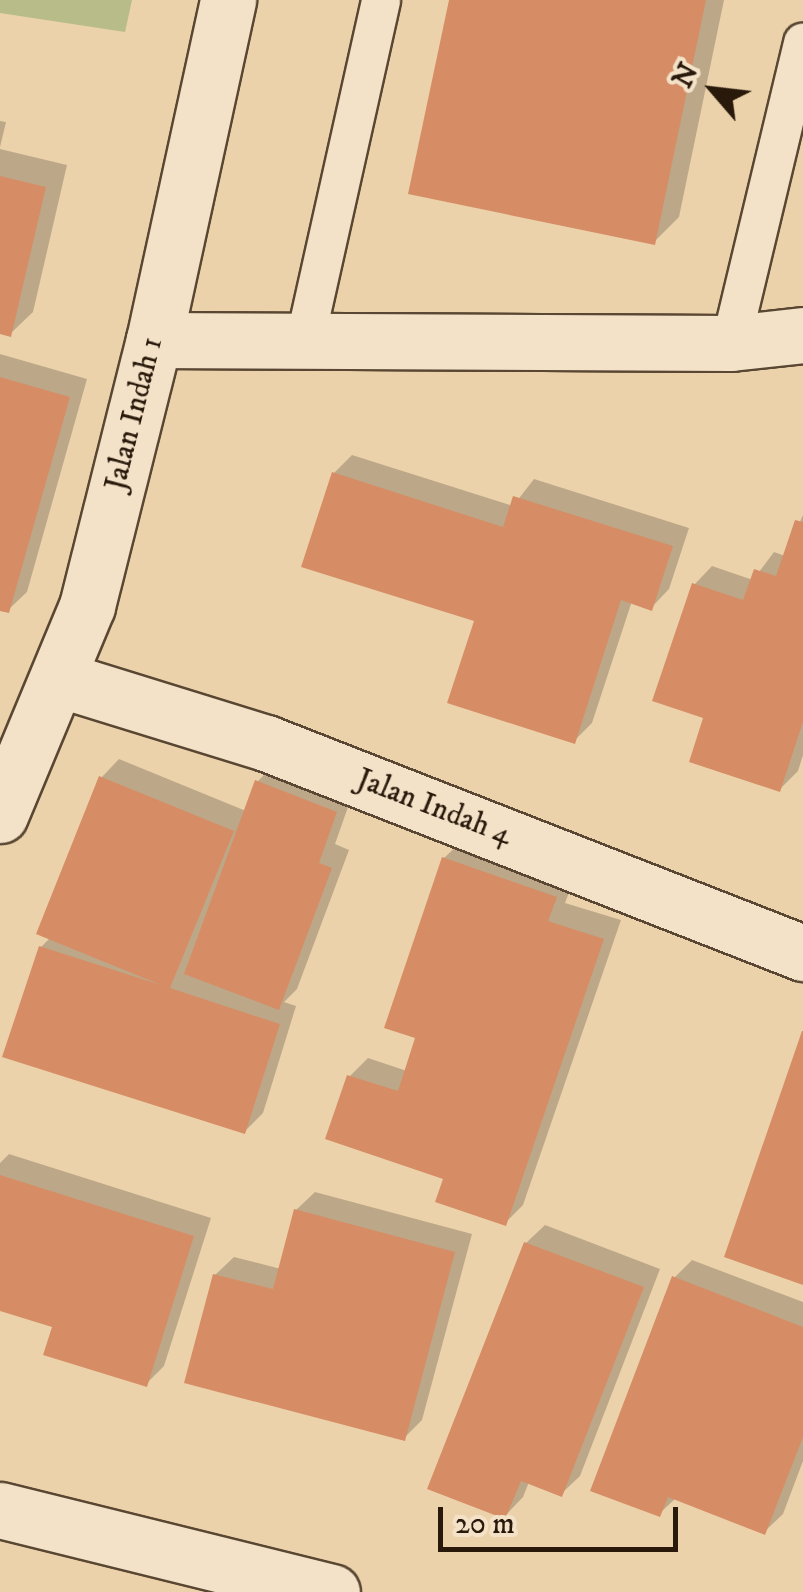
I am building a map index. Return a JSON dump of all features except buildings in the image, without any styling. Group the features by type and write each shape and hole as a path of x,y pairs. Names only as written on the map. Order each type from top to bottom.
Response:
{"street":[{"name":"Jalan Indah 1","path":"0,815 87,606 154,340 228,0"},
{"path":"154,340 730,343 803,335"},
{"name":"Jalan Indah 4","path":"59,679 266,744 803,952"},
{"path":"0,1510 332,1592"}],"lane":[{"path":"305,341 381,0"},
{"path":"730,343 803,42"}],"green space":[{"path":"0,0 132,0 125,32 0,13"}]}
